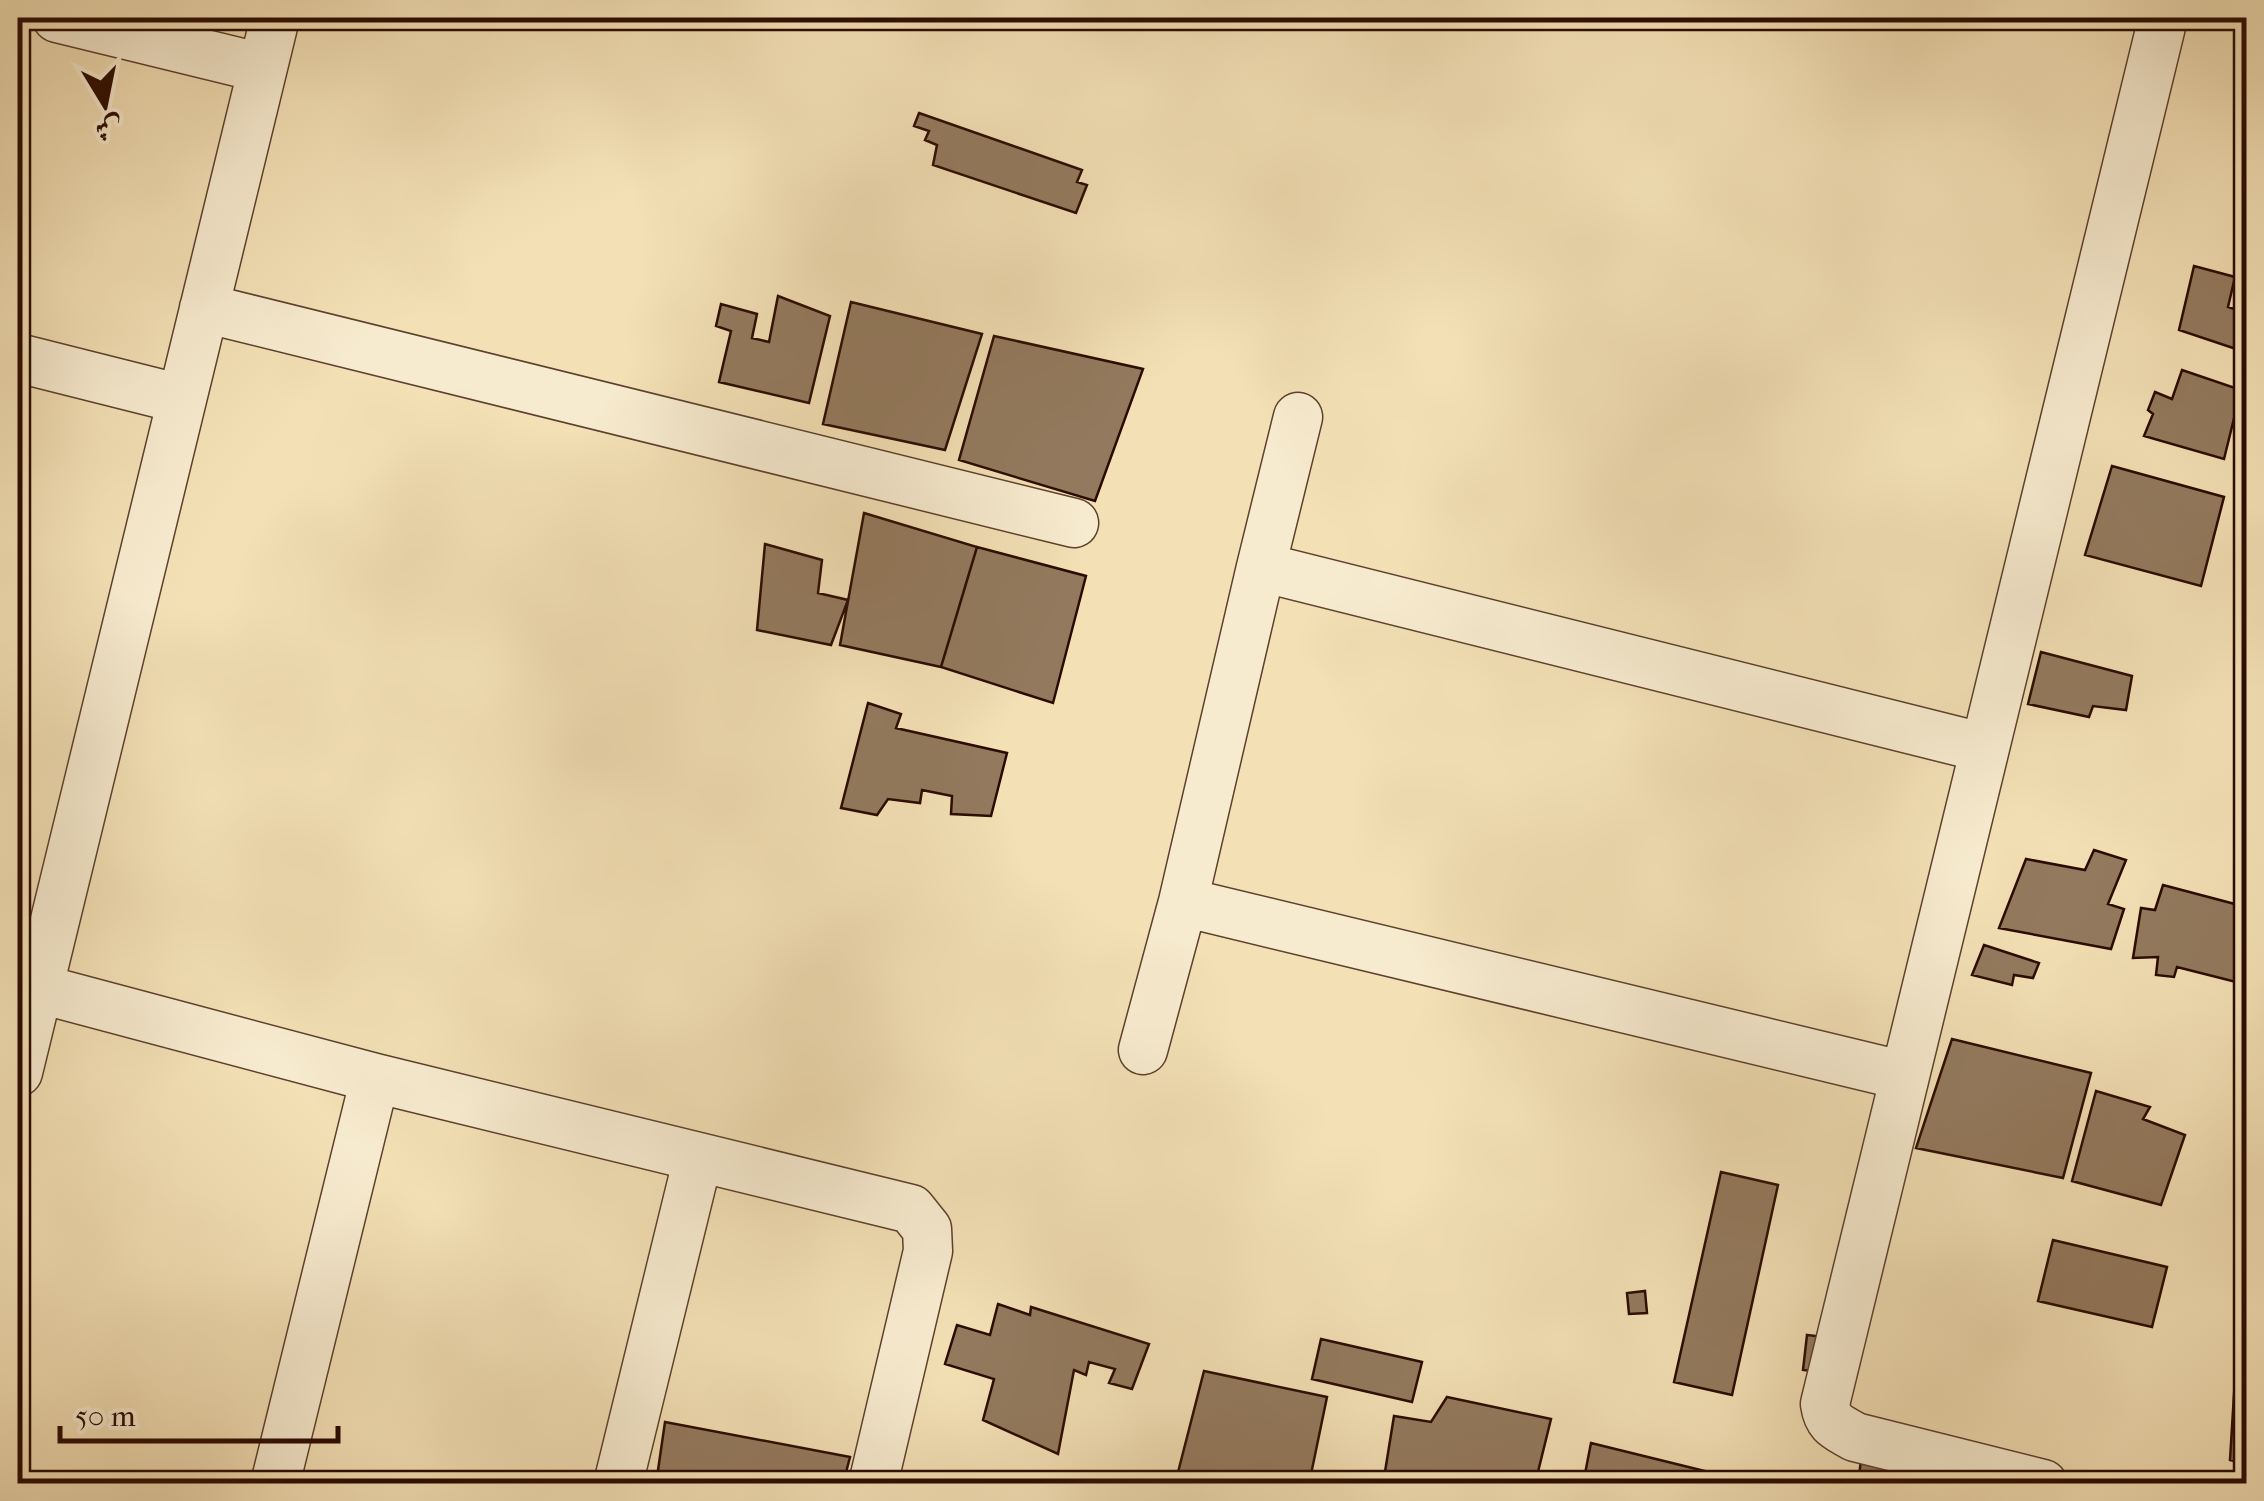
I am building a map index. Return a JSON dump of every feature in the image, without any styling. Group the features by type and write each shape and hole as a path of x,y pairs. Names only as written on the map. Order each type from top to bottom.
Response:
{"street":[{"path":"58,18 262,68"},
{"path":"18,1072 27,986 182,399 274,18"},
{"path":"2044,1484 1855,1437 1834,1425 1827,1417 1825,1404 2163,18"},
{"path":"204,308 1074,523"},
{"path":"18,358 182,399"},
{"path":"1144,1050 1298,417"},
{"path":"1261,567 1985,748"},
{"path":"1183,902 1906,1076"},
{"path":"27,986 375,1078 911,1209 927,1230 928,1251 872,1484"},
{"path":"276,1484 375,1078"},
{"path":"618,1484 698,1158"}],"building":[{"path":"919,113 1082,170 1077,182 1087,185 1076,213 933,165 937,145 925,140 929,131 914,126"},
{"path":"2194,266 2235,277 2228,307 2246,313 2246,367 2245,352 2179,330"},
{"path":"778,296 830,316 809,403 719,382 731,331 716,326 721,304 757,314 752,338 769,342"},
{"path":"851,302 982,334 945,450 823,424"},
{"path":"994,336 1143,369 1095,501 959,460"},
{"path":"2182,370 2241,390 2224,459 2144,436 2153,414 2148,410 2155,392 2172,399"},
{"path":"2112,466 2224,497 2201,586 2085,555"},
{"path":"864,513 977,547 941,667 840,645"},
{"path":"765,544 822,560 818,593 848,600 831,645 757,630"},
{"path":"977,547 1086,576 1053,703 941,667"},
{"path":"2041,652 2132,676 2126,710 2093,706 2089,717 2028,704"},
{"path":"868,703 901,714 896,728 1007,753 991,816 951,814 952,796 922,790 920,803 888,799 877,815 841,808"},
{"path":"2094,850 2126,860 2108,904 2124,909 2111,949 1999,928 2026,859 2085,870"},
{"path":"2163,885 2246,907 2241,926 2246,931 2246,959 2240,983 2177,967 2174,977 2156,975 2158,957 2133,958 2141,908 2155,910"},
{"path":"1984,945 2039,963 2033,978 2014,975 2012,985 1972,975"},
{"path":"1952,1039 2091,1073 2063,1178 1916,1148"},
{"path":"2096,1091 2150,1107 2143,1119 2185,1135 2161,1205 2072,1181"},
{"path":"1721,1172 1778,1185 1732,1395 1674,1382"},
{"path":"2053,1240 2167,1267 2152,1327 2038,1301"},
{"path":"1645,1291 1647,1313 1629,1314 1627,1293"},
{"path":"998,1304 1030,1315 1031,1307 1149,1344 1132,1389 1109,1383 1115,1369 1089,1362 1086,1375 1074,1370 1058,1454 983,1420 994,1379 945,1364 957,1325 990,1335"},
{"path":"1807,1335 1825,1337 1822,1372 1803,1370"},
{"path":"1321,1339 1422,1362 1412,1402 1312,1379"},
{"path":"1204,1371 1327,1397 1309,1484 1175,1484"},
{"path":"2235,1378 2246,1380 2246,1464 2230,1460"},
{"path":"1447,1397 1551,1419 1535,1484 1383,1484 1394,1416 1431,1422"},
{"path":"665,1422 850,1457 843,1484 656,1484"},
{"path":"1591,1443 1737,1479 1736,1484 1583,1484"},
{"path":"1862,1452 1919,1460 1917,1483 1859,1476"},
{"path":"347,1475 437,1484 342,1484"}]}
